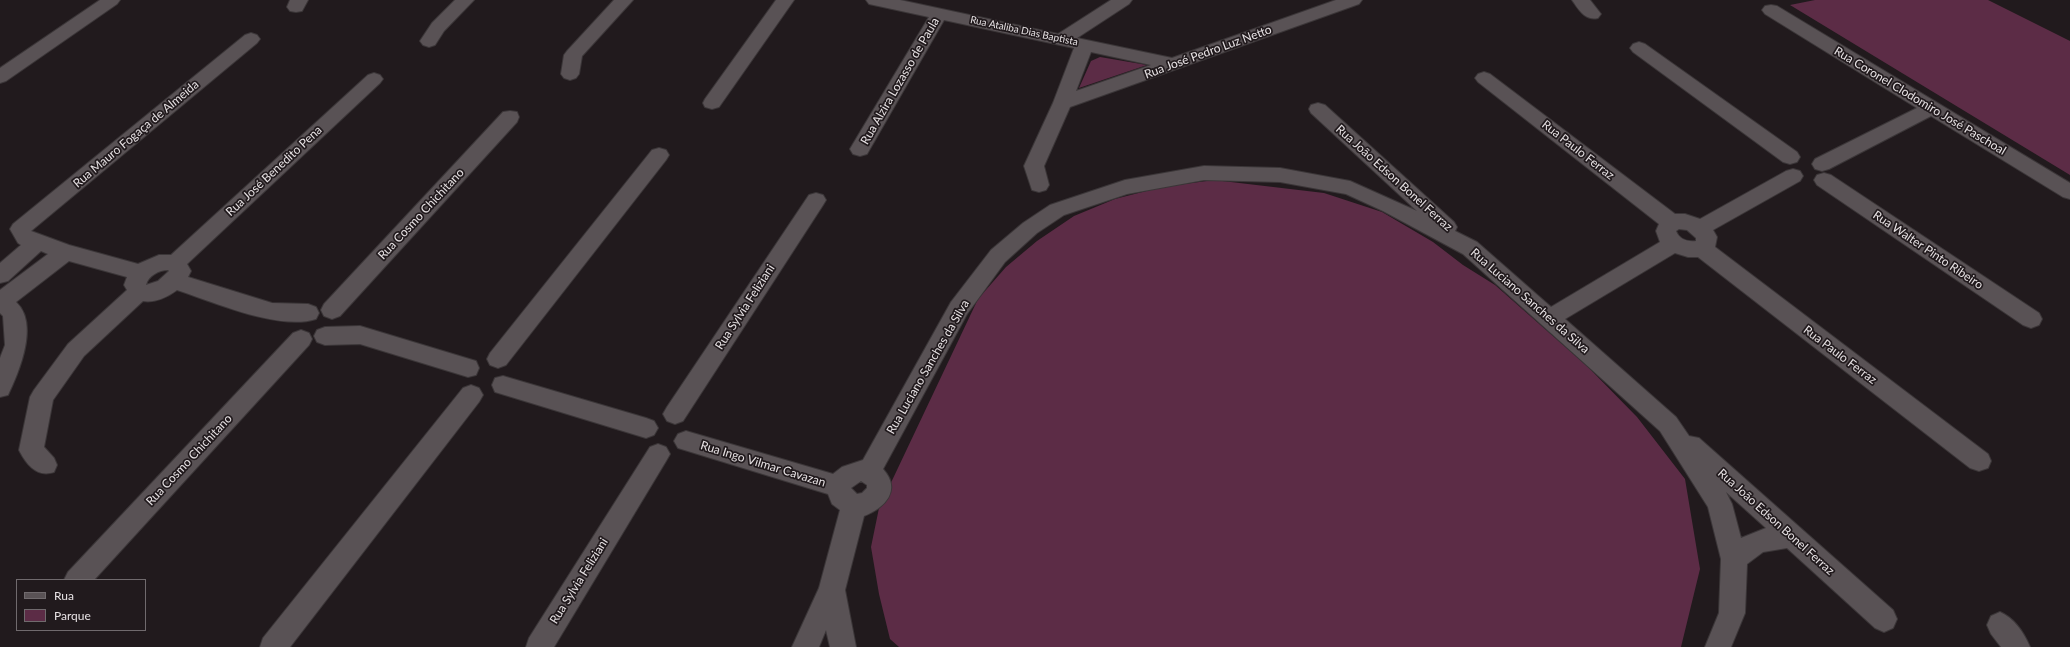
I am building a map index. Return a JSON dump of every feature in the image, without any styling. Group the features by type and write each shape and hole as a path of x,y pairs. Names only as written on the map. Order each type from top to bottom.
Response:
{"street":[{"path":"0,77 112,0"},
{"path":"430,41 438,27 465,0"},
{"path":"570,74 573,56 624,0"},
{"path":"712,103 785,0"},
{"path":"1061,40 1123,0"},
{"name":"Rua José Pedro Luz Netto","path":"1062,103 1353,0"},
{"path":"1581,0 1592,14"},
{"name":"Rua Ataliba Dias Baptista","path":"885,1 1173,64"},
{"name":"Rua Coronel Clodomiro José Paschoal","path":"1771,10 2070,192"},
{"name":"Rua Alzira Lozasso de Paula","path":"860,149 940,13"},
{"name":"Rua Mauro Fogaça de Almeida","path":"40,241 25,238 20,230 251,39"},
{"path":"1039,185 1034,166 1062,103 1085,44"},
{"path":"1639,48 1813,182 1823,172 1932,108"},
{"name":"Rua Paulo Ferraz","path":"1484,78 1671,222 1682,221 1701,238 1979,462"},
{"name":"Rua José Benedito Pena","path":"140,282 157,292 175,272 374,79"},
{"name":"Rua João Edson Bonel Ferraz","path":"1318,109 1470,248"},
{"name":"Rua Cosmo Chichitano","path":"335,314 510,117"},
{"path":"498,359 659,155"},
{"path":"1671,222 1666,230 1666,234 1674,244 1685,249 1792,166"},
{"name":"Rua Walter Pinto Ribeiro","path":"1823,172 2031,319"},
{"name":"Rua Luciano Sanches da Silva","path":"847,496 865,504 877,495 879,482 875,476 868,472 959,308 998,256 1030,228 1057,210 1126,187 1204,173 1280,175 1350,188 1390,206 1470,248 1551,317 1668,424 1720,504 1734,559 1732,613 1718,647"},
{"name":"Rua Sylvia Feliziani","path":"675,414 816,200"},
{"path":"0,276 40,241 140,282 76,350 42,397 32,450 45,465"},
{"path":"1551,317 1674,244"},
{"path":"0,388 16,344 14,313 0,301 66,252"},
{"path":"175,272 272,312 298,335 308,341 325,336 360,335 468,368"},
{"path":"272,312 308,313 325,309 335,314 360,335"},
{"path":"298,335 297,324 308,313"},
{"path":"325,336 337,325 335,314"},
{"name":"Rua Cosmo Chichitano","path":"78,579 298,335"},
{"path":"484,359 498,359 504,362 509,371 508,378 503,385 487,394 471,395 466,392 462,383 463,376 468,368 484,359"},
{"path":"503,385 646,428"},
{"path":"273,647 471,395"},
{"path":"675,414 683,417 688,422 690,429 686,441 676,450 658,454 650,451 644,446 642,438 646,428 657,418 675,414"},
{"name":"Rua João Edson Bonel Ferraz","path":"1668,424 1884,619"},
{"name":"Rua Ingo Vilmar Cavazan","path":"686,441 847,496"},
{"name":"Rua Sylvia Feliziani","path":"539,647 658,454"},
{"path":"805,647 832,590 847,496"},
{"path":"1734,559 1746,547 1762,540 1791,536"},
{"path":"832,590 843,647"},
{"path":"2000,625 2017,647"}],"green space":[{"path":"1815,0 1988,0 2070,41 2070,175 1790,5"},
{"path":"1100,57 1147,65 1079,88 1091,61"},
{"path":"1214,180 1324,193 1382,212 1433,242 1463,265 1495,285 1588,367 1637,417 1685,479 1700,569 1681,647 899,647 890,639 879,594 871,547 879,508 978,299 1006,267 1037,241 1074,216 1115,199 1162,187"}]}
